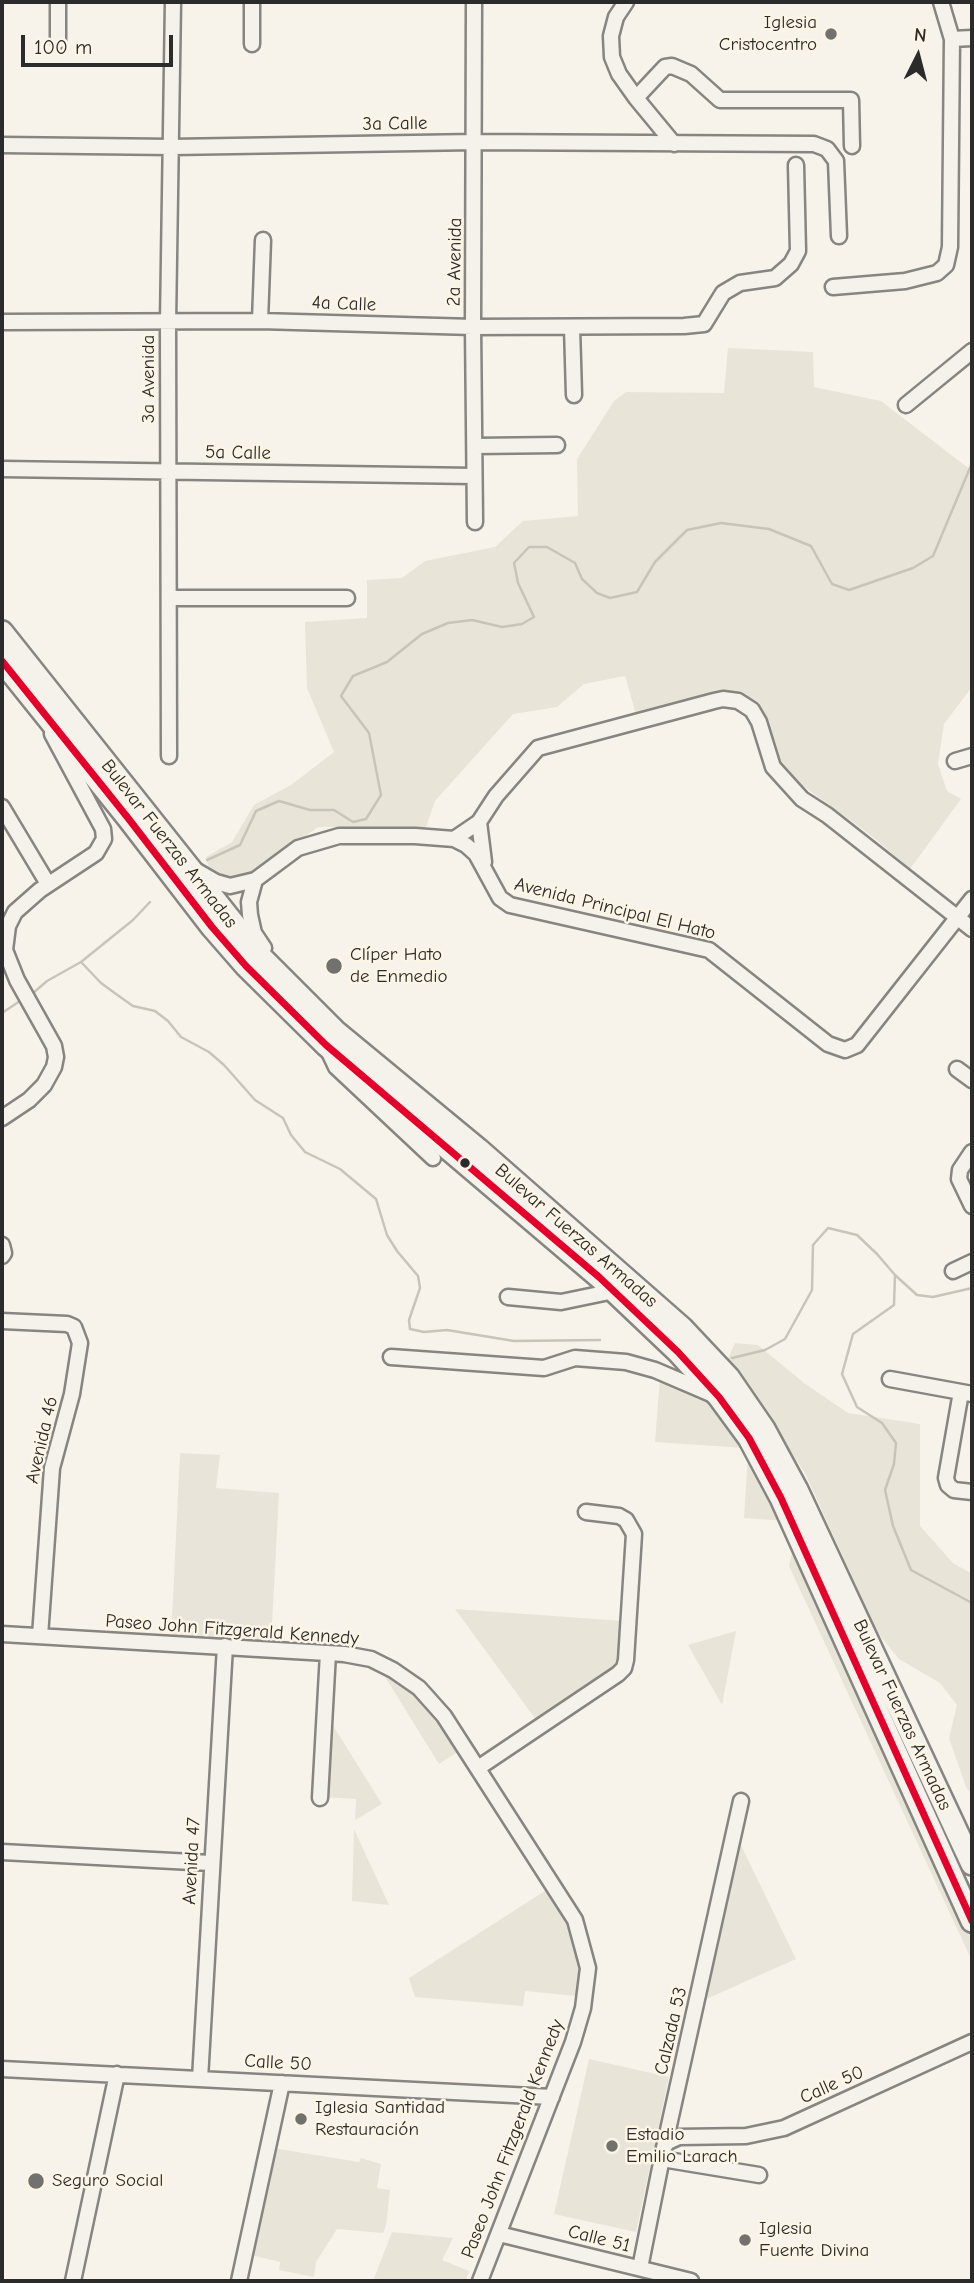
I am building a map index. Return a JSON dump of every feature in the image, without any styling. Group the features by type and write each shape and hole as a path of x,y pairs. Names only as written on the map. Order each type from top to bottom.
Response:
{"highway":[{"name":"Bulevar Fuerzas Armadas","path":"2,632 258,954 335,1031 478,1149 682,1328 729,1378 764,1429 797,1490 972,1864"},
{"name":"Bulevar Fuerzas Armadas","path":"2,661 239,959 326,1045 475,1170 614,1292 678,1352 719,1397 749,1438 781,1498 972,1921"}],"street":[{"path":"58,2 58,41"},
{"name":"3a Avenida","path":"169,757 168,322 173,2"},
{"path":"252,2 252,44"},
{"name":"2a Avenida","path":"474,2 475,522"},
{"path":"626,2 613,26 612,57 619,74 636,99 674,144"},
{"path":"833,287 905,281 937,273 946,265 950,247 951,39 941,2"},
{"path":"951,39 972,38"},
{"path":"636,99 665,67 672,66 691,74 720,100 851,94 852,146"},
{"name":"3a Calle","path":"2,145 172,147 475,142 814,144 827,149 836,161 839,236"},
{"name":"4a Calle","path":"2,322 260,321 473,327 704,324 723,293 740,283 775,278 792,264 799,251 796,165"},
{"path":"260,321 264,240"},
{"path":"572,327 573,396"},
{"path":"906,405 972,351"},
{"path":"475,446 557,446"},
{"name":"5a Calle","path":"2,469 474,476"},
{"path":"169,598 347,598"},
{"path":"186,864 224,886 255,880 298,848 340,836 454,839 479,822 496,796 538,748 723,699 738,701 752,710 759,722 773,767 802,799 827,815 972,929"},
{"path":"2,1118 38,1091 54,1068 56,1057 54,1046 17,980 5,950 8,926 15,912 48,884 96,853 104,839 103,829 36,704"},
{"path":"955,761 972,756"},
{"path":"2,807 48,884"},
{"path":"103,829 126,816"},
{"name":"Avenida Principal El Hato","path":"479,822 484,865"},
{"name":"Avenida Principal El Hato","path":"454,839 476,853 500,898 510,905 709,950 828,1044 845,1050 857,1045 972,899"},
{"path":"255,880 249,902 254,933 290,986"},
{"path":"326,1045 336,1067 433,1158"},
{"path":"957,1069 972,1080"},
{"path":"972,1152 960,1170 958,1179 972,1206"},
{"path":"2,1244 2,1256"},
{"path":"953,1271 972,1262"},
{"path":"508,1297 561,1302 614,1292"},
{"name":"Avenida 46","path":"2,1321 67,1324 74,1327 80,1343 72,1394 56,1444 52,1468 40,1636"},
{"path":"391,1356 544,1368 575,1359 626,1362 657,1371 719,1397"},
{"path":"890,1379 967,1393 946,1478 948,1485 954,1490 972,1492"},
{"path":"478,1768 624,1668 634,1534 626,1520 620,1516 586,1512"},
{"name":"Paseo John Fitzgerald Kennedy","path":"2,1634 225,1646 328,1653 371,1659 419,1688 444,1716 575,1920 588,1968 583,2008 573,2042 480,2281"},
{"name":"Avenida 47","path":"200,2079 225,1646"},
{"path":"320,1798 328,1653"},
{"name":"Calzada 53","path":"640,2269 741,1801"},
{"path":"2,1852 211,1863"},
{"name":"Calle 50","path":"663,2154 667,2142 679,2137 738,2137 784,2128 972,2042"},
{"name":"Calle 50","path":"2,2068 552,2097"},
{"path":"73,2281 117,2074"},
{"path":"239,2281 282,2083"},
{"path":"663,2154 759,2175"},
{"name":"Calle 51","path":"499,2234 691,2281"}],"shaded area":[{"path":"728,348 813,352 814,387 881,401 972,471 972,687 944,724 938,764 947,791 961,799 910,869 873,837 787,774 775,755 760,707 746,695 727,691 636,714 625,676 584,684 557,707 513,714 435,801 426,827 318,827 251,875 226,881 210,872 206,857 232,842 254,805 291,785 334,752 307,688 305,622 367,618 367,580 402,578 425,561 495,547 523,521 578,516 577,459 614,401 626,392 724,393"},
{"path":"735,1343 758,1345 804,1383 848,1413 920,1424 920,1526 953,1563 972,1574 972,1795 966,1787 949,1738 957,1705 940,1683 899,1659 877,1632 805,1473 726,1363"},
{"path":"660,1377 714,1399 745,1448 655,1442"},
{"path":"180,1453 220,1455 216,1488 279,1493 271,1643 171,1640"},
{"path":"748,1456 787,1521 744,1518"},
{"path":"795,1539 972,1930 972,1961 789,1566"},
{"path":"455,1609 624,1621 619,1665 537,1721"},
{"path":"736,1631 722,1705 688,1645"},
{"path":"379,1667 416,1693 440,1718 461,1750 439,1764"},
{"path":"327,1716 382,1804 355,1820 356,1799 322,1797"},
{"path":"354,1829 389,1905 352,1901"},
{"path":"737,1837 796,1959 704,2000"},
{"path":"548,1889 569,1923 582,1968 576,1996 525,1991 523,2006 415,1997 409,1978"},
{"name":"Estadio Emilio Larach","path":"589,2059 669,2077 636,2232 554,2214"},
{"path":"273,2148 359,2162 361,2158 381,2164 377,2188 390,2190 383,2233 337,2229 316,2262 314,2277 279,2270 280,2262 251,2255"},
{"path":"392,2232 453,2238 442,2260 469,2271 466,2281 373,2281"}],"waterway":[{"path":"207,860 240,845 256,811 279,801 310,810 334,810 353,822 366,819 381,795 369,733 341,696 353,676 387,662 422,634 448,623 472,620 502,627 522,624 534,617 518,583 514,563 529,547 547,547 575,563 582,579 597,593 610,598 637,592 655,562 687,530 721,523 769,529 811,546 832,584 849,590 913,568 933,556 972,463"},
{"path":"32,994 47,981 81,962 133,920 150,902"},
{"path":"81,962 101,983 133,1006 155,1011 168,1021 181,1037 209,1052 255,1100 283,1118 291,1135 305,1152 340,1169 376,1199 387,1235 418,1276 420,1288 409,1320 410,1329 424,1332 447,1330 514,1341 600,1340"},
{"path":"2,1013 23,999"},
{"path":"732,1358 765,1350 785,1339 812,1290 813,1245 828,1228 857,1235 877,1254 895,1275 894,1305 853,1334 842,1374 857,1407 882,1423 896,1443 894,1464 885,1490 893,1526 911,1570 972,1603"},
{"path":"895,1275 917,1295 933,1297 972,1288"}],"transit line":[{"path":"2,661 212,927 246,966 326,1045 599,1277 678,1352 719,1397 749,1438 781,1498 972,1921"}],"place":[{"name":"Iglesia Cristocentro","path":"831,34"},
{"name":"Clíper Hato de Enmedio","path":"334,966"},
{"name":"Iglesia Santidad Restauración","path":"301,2119"},
{"name":"Estadio Emilio Larach","path":"612,2146"},
{"name":"Seguro Social","path":"36,2181"},
{"name":"Iglesia Fuente Divina","path":"745,2240"}]}
